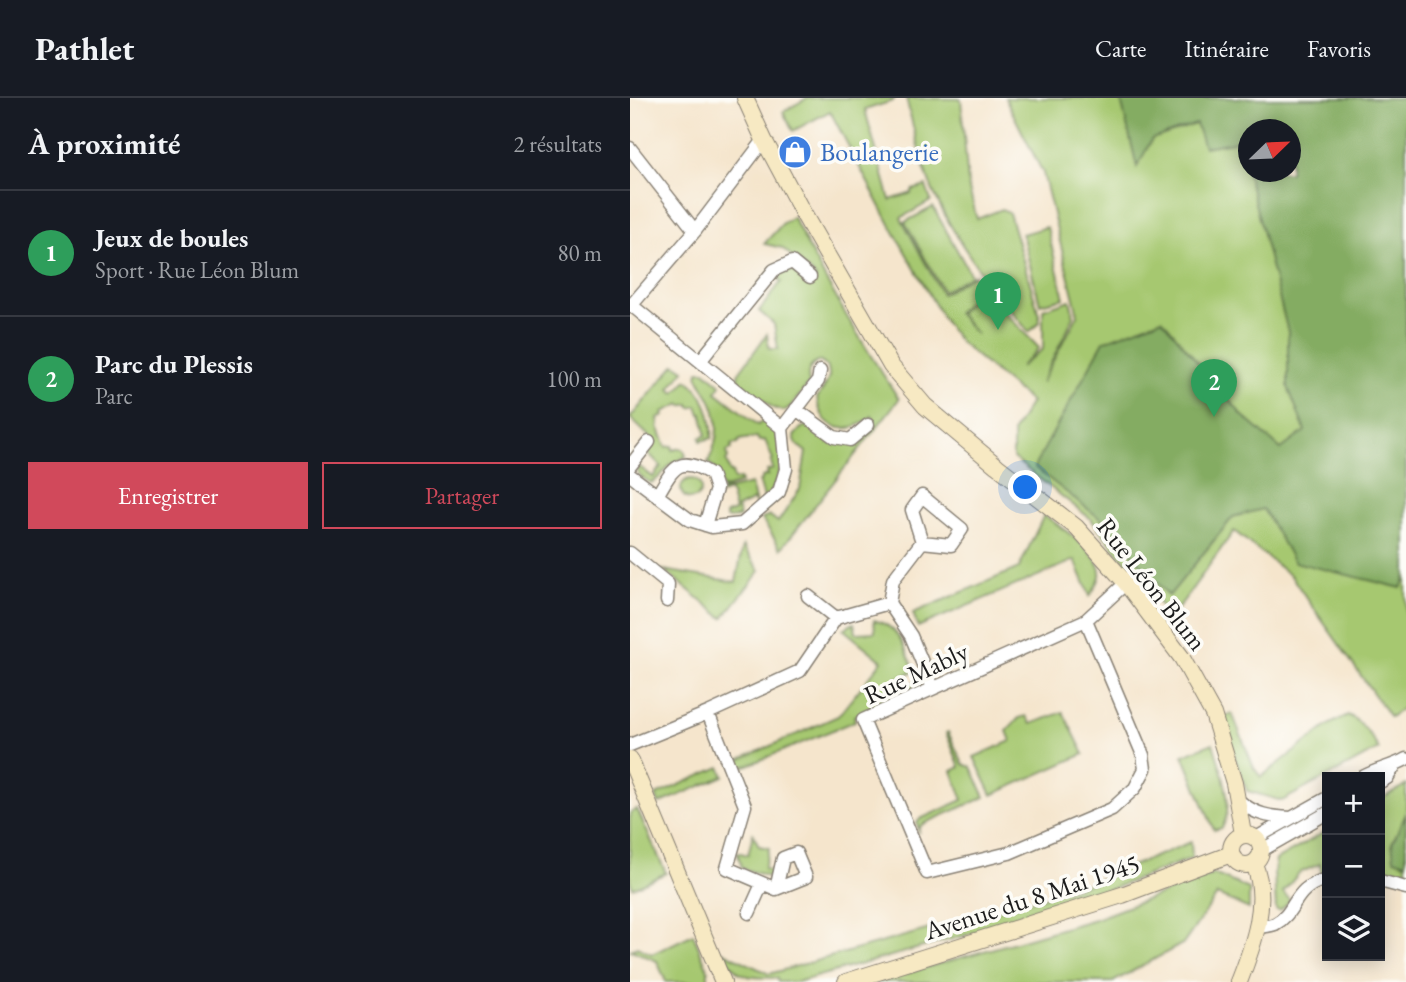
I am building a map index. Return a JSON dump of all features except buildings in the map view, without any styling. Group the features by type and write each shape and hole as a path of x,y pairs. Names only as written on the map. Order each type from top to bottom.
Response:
{"street":[{"name":"Rue Léon Blum","path":"745,98 764,140 891,366 925,406 1076,527 1126,583 1182,658 1199,686 1213,714 1254,846 1259,883 1258,927 1239,982"},
{"path":"764,140 695,231 631,305 782,428"},
{"path":"630,148 695,231"},
{"path":"701,360 774,270 792,262 810,277"},
{"path":"630,475 690,520 705,525 742,524 779,492 786,469 782,428 818,381 820,371"},
{"path":"796,409 834,437 850,440 868,425"},
{"path":"630,466 649,442"},
{"path":"657,496 671,472 683,465 695,464 711,474 716,489 705,525"},
{"path":"922,542 893,580 889,603 911,636 933,688"},
{"path":"630,553 668,584 667,601"},
{"name":"Rue Mably","path":"1086,620 1143,755 1145,769 1135,788 1112,809 1009,853 927,873 863,720 1086,620 1126,583"},
{"path":"808,596 836,618"},
{"path":"630,746 800,671 836,618 889,603"},
{"path":"708,713 745,806 727,868 776,889"},
{"path":"630,759 723,982"},
{"path":"1372,772 1401,762"},
{"path":"1385,779 1401,762"},
{"path":"1322,801 1292,818 1254,846 1240,864 1231,854 1234,839 1254,846 1322,815"},
{"path":"1239,802 1250,811 1270,817 1292,818"},
{"name":"Avenue du 8 Mai 1945","path":"846,982 1122,895 1231,854"},
{"path":"1258,927 1273,925 1283,917 1301,892 1322,880"},
{"path":"1385,882 1406,888"},
{"path":"749,913 762,884"}],"green space":[{"path":"807,98 895,98 865,110 890,200 926,186 931,201 901,218 942,294 974,275 981,287 957,313 977,335 959,313 983,290 1039,348 1020,367 1043,349 1043,309 1070,300 1074,316 1041,383 1078,315 1043,173 1005,98 1406,98 1406,706 1390,717 1291,576 1234,531 1171,618 1091,519 1013,458 1013,432 1031,402 962,344 946,324 830,111 793,131 783,112"},
{"path":"906,98 961,99 968,185 977,219 1002,209 1009,213 1039,314 1039,323 1029,332 976,265 942,210 924,168"},
{"path":"1123,98 1406,98 1406,576 1401,588 1294,562 1263,509 1233,517 1169,596 1102,520 1034,467 1104,341 1162,319 1242,415 1281,449 1305,431 1288,387 1288,332 1250,182 1301,182 1301,119 1238,119 1238,141 1204,147 1196,124 1152,139 1137,167 1121,100"},
{"path":"933,207 971,275 943,291 905,222"},
{"path":"793,217 843,310 899,399 781,549 762,519 769,515 778,522 800,489 806,452 796,444 794,436 808,425 836,441 866,433 876,421 872,416 863,423 846,428 830,424 824,418 817,398 827,383 829,374 825,365 819,361 809,370 809,383 784,411 773,408 739,381 738,374 767,334 769,349 778,349 774,324 759,311 781,282 777,278 790,271 799,273 811,282 816,277 782,248 764,244 783,223"},
{"path":"1047,227 1064,298 1040,304 1022,234"},
{"path":"675,364 684,370 670,389 675,393 687,380 699,391 709,414 712,438 701,441 700,438 706,435 702,414 697,406 691,408 689,404 681,404 663,412 664,416 658,418 658,426 666,447 672,446 673,450 681,448 686,457 673,463 651,483 638,474 637,465 653,477 661,466 647,452 655,442 630,418"},
{"path":"699,371 705,371 721,385 716,392 758,425 765,419 773,427 781,448 780,471 765,501 759,481 768,475 767,471 773,469 773,460 765,440 759,441 757,437 739,440 727,451 726,460 730,472 734,480 740,479 741,483 722,489 716,470 708,462 716,437 717,420 712,403 697,375"},
{"path":"691,479 698,482 701,489 698,496 691,499 684,496 681,489 684,482"},
{"path":"751,484 757,509 754,500 737,508 740,517 726,518 726,514 735,511 730,491 721,494 722,491"},
{"path":"1044,515 1079,541 1095,558 1100,576 1090,596 1075,560 918,627 913,613 1019,568"},
{"path":"743,546 760,571 723,618 664,570 736,582"},
{"path":"874,620 890,627 896,633 915,671 897,678 901,687 920,680 920,685 854,716 855,721 736,770 732,763 838,716 882,661 843,629 854,623 856,633 875,632"},
{"path":"1063,712 1084,754 992,795 974,757 1011,741 1007,731 1019,718 1026,716 1031,724"},
{"path":"1232,713 1254,768 1261,777 1330,724 1348,715 1362,726 1379,749 1336,772 1322,772 1322,780 1282,801 1247,791 1221,718"},
{"path":"948,732 963,764 971,767 985,797 923,824 919,833 917,823 920,819 963,800 952,771 960,767 946,733"},
{"path":"1213,743 1227,797 1226,818 1222,828 1214,830 1183,755"},
{"path":"720,767 724,776 659,804 656,795"},
{"path":"1406,785 1406,872 1393,876 1385,876 1385,797"},
{"path":"637,809 666,873 633,888 630,881 630,813"},
{"path":"1406,814 1406,863 1394,859 1392,843"},
{"path":"753,834 759,846 769,848 764,869 775,871 769,877 742,868 737,852 748,855"},
{"path":"1322,834 1322,876 1320,864 1299,873 1283,892 1290,901 1280,911 1276,910 1276,860"},
{"path":"1191,842 1192,858 1072,904 797,982 778,982 777,978 744,975 734,968 724,952 769,974 1080,887"},
{"path":"1214,874 1249,889 1249,909 1217,895 1184,943 1113,982 876,982 1095,919"},
{"path":"693,934 708,970 708,982 666,982 657,961 631,950 637,947 652,954"}],"place":[{"name":"Boulangerie","path":"795,152"},
{"name":"Jeux de boules","path":"998,330"},
{"name":"Parc du Plessis","path":"1214,417"}]}
